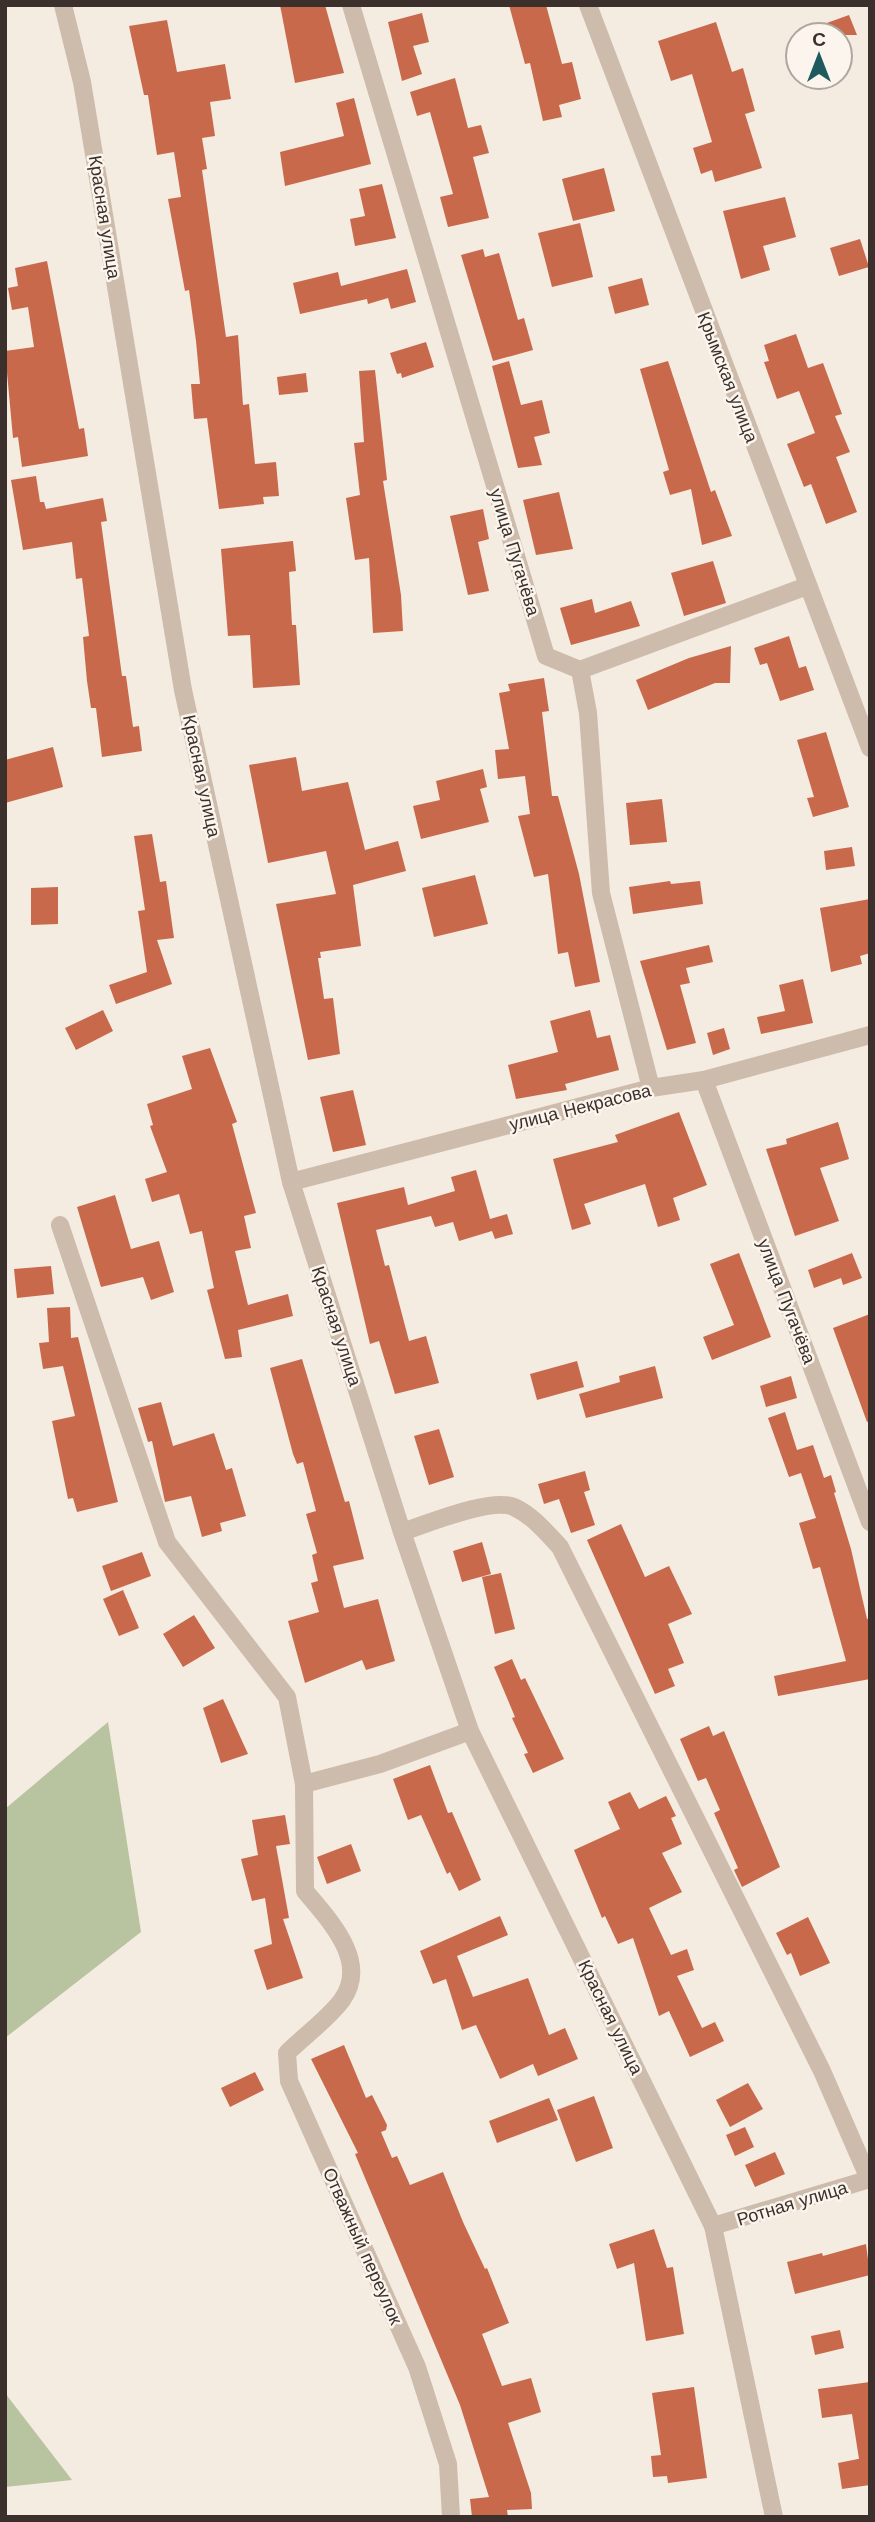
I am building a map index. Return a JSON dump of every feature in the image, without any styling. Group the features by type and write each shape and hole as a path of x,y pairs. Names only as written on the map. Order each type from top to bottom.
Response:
{"street":[{"name":"Красная улица","path":"63,5 82,82 183,690 291,1182 402,1532 470,1731 713,2226 771,2516"},
{"name":"улица Пугачёва","path":"351,5 546,656 580,670"},
{"name":"Крымская улица","path":"588,5 870,748"},
{"path":"651,1088 601,893 588,713 580,670 807,586"},
{"name":"улица Некрасова","path":"291,1182 651,1088 704,1080 870,1035"},
{"name":"улица Пугачёва","path":"704,1080 870,1522"},
{"path":"60,1225 167,1542 287,1697 304,1784 380,1764 470,1731"},
{"path":"402,1532 487,1506 512,1506 534,1519 560,1547 822,2071 870,2179"},
{"name":"Отважный переулок","path":"304,1784 304,1891 341,1935 352,1971 343,1999 287,2053 289,2081 417,2367 448,2464 452,2517"},
{"name":"Ротная улица","path":"713,2226 870,2179"}],"green space":[{"path":"108,1722 141,1932 5,2038 5,1809"},
{"path":"5,2393 72,2480 5,2487"}],"building":[{"path":"280,5 325,5 344,73 295,83"},
{"path":"509,5 546,5 562,64 572,62 581,99 559,105 562,117 543,121 530,63 525,64"},
{"path":"422,13 429,42 413,46 422,74 402,81 388,22"},
{"path":"849,15 851,21 832,21"},
{"path":"167,20 177,72 225,64 231,99 210,102 215,136 202,138 207,169 202,170 226,337 238,335 243,405 249,404 255,464 276,462 279,496 263,497 264,504 219,509 207,418 194,419 191,384 200,384 196,341 189,290 185,291 168,199 181,197 174,152 157,155 148,95 144,95 129,26"},
{"path":"716,22 732,72 743,68 755,111 745,114 762,168 715,182 712,170 701,174 693,148 712,142 692,74 671,81 658,41"},
{"path":"455,78 468,128 481,125 489,153 473,157 489,218 448,227 440,197 453,194 430,112 417,116 410,92"},
{"path":"354,98 371,164 285,186 280,152 344,136 336,103"},
{"path":"604,168 615,211 573,221 562,179"},
{"path":"382,184 396,238 355,246 350,219 365,216 359,189"},
{"path":"785,197 796,237 763,246 770,270 741,279 723,211"},
{"path":"580,223 593,277 552,287 538,233"},
{"path":"860,239 869,267 839,276 830,248"},
{"path":"483,249 485,257 499,253 518,320 524,318 533,350 493,361 461,255"},
{"path":"47,261 79,429 84,428 88,456 22,467 18,437 13,438 5,351 34,347 28,307 12,310 8,288 18,286 15,268"},
{"path":"407,269 416,302 391,309 388,298 368,304 367,299 300,314 293,283 338,272 341,286"},
{"path":"642,278 649,305 615,314 608,287"},
{"path":"796,334 808,368 823,363 842,414 835,416 850,452 836,457 857,512 826,524 811,484 804,487 787,444 815,433 799,391 777,399 764,362 769,361 764,345"},
{"path":"426,342 434,367 402,378 401,373 397,374 390,353"},
{"path":"509,361 521,405 542,400 550,433 534,437 542,465 518,468 492,366"},
{"path":"668,361 711,492 715,490 732,536 702,545 691,489 670,495 663,472 669,470 640,369"},
{"path":"375,370 387,480 383,481 401,595 403,631 373,633 369,558 355,560 346,498 360,495 354,443 364,442 359,371"},
{"path":"306,373 308,392 279,395 277,377"},
{"path":"36,476 40,502 44,502 46,509 103,498 107,521 101,522 122,676 126,676 133,727 139,726 142,751 102,757 96,708 91,708 87,681 83,637 89,636 82,578 76,579 72,542 23,550 11,480"},
{"path":"559,492 573,549 536,555 523,500"},
{"path":"483,509 489,539 478,542 489,591 468,595 450,516"},
{"path":"293,541 296,571 289,572 292,625 296,625 300,685 253,688 250,635 228,636 221,549"},
{"path":"713,561 726,603 684,616 671,573"},
{"path":"592,599 595,613 631,601 640,626 571,645 560,608"},
{"path":"789,636 799,668 806,666 814,690 780,701 767,663 760,665 754,648"},
{"path":"731,646 730,683 715,683 648,710 636,680 689,658"},
{"path":"544,678 549,711 542,712 552,796 558,796 579,874 600,982 575,987 568,952 558,954 548,874 534,877 518,816 530,814 525,776 498,779 495,750 509,749 499,693 510,691 508,684"},
{"path":"826,732 849,807 813,817 807,798 814,797 797,740"},
{"path":"53,747 63,787 5,803 5,760"},
{"path":"296,757 302,791 348,782 365,850 398,841 406,871 353,885 361,946 320,952 321,958 318,958 324,999 333,998 340,1054 308,1060 276,904 336,894 326,851 268,863 249,765"},
{"path":"483,769 487,787 480,789 489,822 421,839 413,806 440,800 436,781"},
{"path":"662,799 667,842 630,845 626,803"},
{"path":"152,834 160,882 166,881 174,938 157,940 172,984 116,1004 109,985 147,972 138,911 145,910 134,836"},
{"path":"852,847 855,866 826,870 824,851"},
{"path":"475,875 488,924 434,937 422,888"},
{"path":"670,881 671,884 700,881 703,904 633,914 629,887"},
{"path":"58,887 58,924 31,925 31,888"},
{"path":"870,899 870,953 860,956 862,964 831,972 820,908"},
{"path":"709,945 713,962 686,968 690,983 680,985 696,1043 667,1050 640,961"},
{"path":"803,979 813,1023 761,1034 757,1017 785,1011 779,985"},
{"path":"103,1010 113,1031 76,1050 65,1028"},
{"path":"590,1010 597,1038 610,1035 619,1070 565,1084 567,1090 516,1099 508,1065 558,1052 550,1021"},
{"path":"724,1028 730,1049 713,1055 707,1033"},
{"path":"210,1048 237,1122 232,1124 256,1213 244,1216 251,1248 235,1251 248,1305 288,1294 293,1316 238,1330 242,1357 225,1359 207,1290 214,1288 202,1231 190,1234 179,1194 152,1202 145,1179 167,1172 150,1126 153,1125 147,1104 192,1089 182,1056"},
{"path":"353,1090 366,1145 333,1152 320,1097"},
{"path":"679,1112 707,1185 673,1198 680,1220 658,1227 645,1184 584,1204 591,1224 572,1230 553,1159 618,1142 615,1135"},
{"path":"838,1122 849,1159 820,1168 839,1221 795,1236 766,1149 787,1144 786,1139"},
{"path":"476,1170 490,1219 507,1214 513,1234 495,1239 492,1231 459,1241 453,1222 435,1227 431,1216 376,1230 385,1266 389,1265 409,1341 426,1336 439,1383 395,1394 379,1341 370,1344 337,1203 404,1187 408,1205 455,1191 451,1177"},
{"path":"115,1195 131,1249 159,1241 174,1292 151,1300 143,1277 101,1287 77,1207"},
{"path":"739,1253 771,1337 712,1360 703,1337 734,1325 710,1264"},
{"path":"852,1253 862,1278 843,1285 841,1278 814,1288 808,1270"},
{"path":"51,1266 54,1294 17,1298 14,1269"},
{"path":"70,1307 71,1338 78,1337 118,1502 77,1512 73,1498 68,1499 52,1421 75,1416 63,1366 43,1369 39,1343 49,1342 47,1308"},
{"path":"870,1314 870,1421 867,1422 833,1328"},
{"path":"302,1359 345,1502 349,1501 364,1559 333,1566 344,1608 378,1599 395,1661 366,1670 362,1660 305,1683 288,1621 319,1612 311,1583 318,1581 312,1555 317,1553 306,1514 316,1511 303,1462 297,1464 293,1454 270,1368"},
{"path":"577,1361 584,1387 537,1400 530,1374"},
{"path":"655,1366 663,1398 586,1418 579,1394 620,1382 619,1376"},
{"path":"791,1376 797,1398 766,1407 760,1386"},
{"path":"161,1402 173,1446 214,1433 226,1470 232,1468 246,1516 220,1523 222,1531 202,1537 191,1496 165,1502 152,1441 148,1442 138,1408"},
{"path":"785,1412 797,1450 813,1445 824,1478 831,1475 867,1619 870,1618 870,1679 778,1696 774,1676 846,1661 820,1567 813,1569 799,1523 816,1518 801,1473 789,1477 768,1418"},
{"path":"439,1429 454,1477 429,1485 414,1436"},
{"path":"585,1471 590,1490 584,1492 595,1525 571,1533 559,1499 544,1504 538,1484"},
{"path":"621,1524 645,1577 669,1566 692,1614 668,1624 684,1663 668,1669 675,1686 655,1694 587,1540"},
{"path":"482,1542 491,1574 462,1582 453,1551"},
{"path":"142,1552 151,1576 111,1591 102,1566"},
{"path":"501,1573 515,1629 495,1634 482,1577"},
{"path":"123,1590 139,1628 119,1636 103,1599"},
{"path":"194,1615 215,1648 183,1667 163,1634"},
{"path":"512,1659 521,1680 525,1678 564,1759 533,1773 524,1754 528,1753 512,1718 515,1717 494,1667"},
{"path":"223,1699 248,1754 221,1763 203,1708"},
{"path":"709,1726 713,1736 724,1731 780,1867 742,1887 734,1870 738,1868 714,1813 720,1810 706,1778 698,1781 680,1739"},
{"path":"430,1765 448,1813 452,1812 481,1880 459,1891 450,1872 447,1874 421,1815 408,1820 393,1779"},
{"path":"630,1792 639,1809 666,1796 676,1816 671,1818 682,1844 662,1853 682,1892 649,1908 671,1955 687,1949 694,1970 677,1976 702,2028 715,2022 724,2041 690,2057 669,2011 659,2016 633,1938 618,1944 605,1916 602,1918 574,1850 620,1829 608,1802"},
{"path":"285,1815 290,1844 276,1846 289,1918 283,1919 303,1978 267,1990 254,1950 272,1944 265,1898 252,1901 241,1859 258,1855 252,1820"},
{"path":"351,1844 361,1871 327,1884 317,1857"},
{"path":"500,1916 508,1935 457,1956 473,1997 528,1978 549,2035 565,2028 578,2059 538,2076 533,2064 500,2079 476,2025 462,2030 446,1979 433,1984 420,1951"},
{"path":"808,1917 830,1963 800,1976 791,1953 787,1955 776,1933"},
{"path":"344,2045 366,2098 372,2095 387,2125 386,2130 381,2132 392,2158 397,2156 410,2185 443,2172 463,2222 485,2269 487,2268 509,2323 482,2334 502,2386 531,2378 541,2412 508,2423 531,2493 532,2509 507,2510 508,2517 472,2517 470,2499 489,2497 460,2405 355,2154 358,2153 311,2059"},
{"path":"255,2072 264,2090 230,2107 221,2088"},
{"path":"748,2083 763,2109 730,2127 716,2100"},
{"path":"594,2096 613,2148 576,2162 557,2110"},
{"path":"549,2098 558,2120 497,2143 489,2121"},
{"path":"745,2127 754,2147 735,2156 726,2135"},
{"path":"775,2152 785,2174 755,2187 745,2165"},
{"path":"654,2229 667,2268 673,2267 684,2334 646,2341 634,2263 617,2269 609,2244"},
{"path":"866,2244 870,2275 795,2294 787,2262 822,2253 823,2256"},
{"path":"840,2330 844,2348 815,2355 811,2336"},
{"path":"870,2382 870,2485 842,2489 838,2463 859,2459 852,2414 822,2418 818,2389"},
{"path":"694,2387 707,2478 668,2483 667,2476 653,2477 651,2456 661,2455 652,2393"}]}
